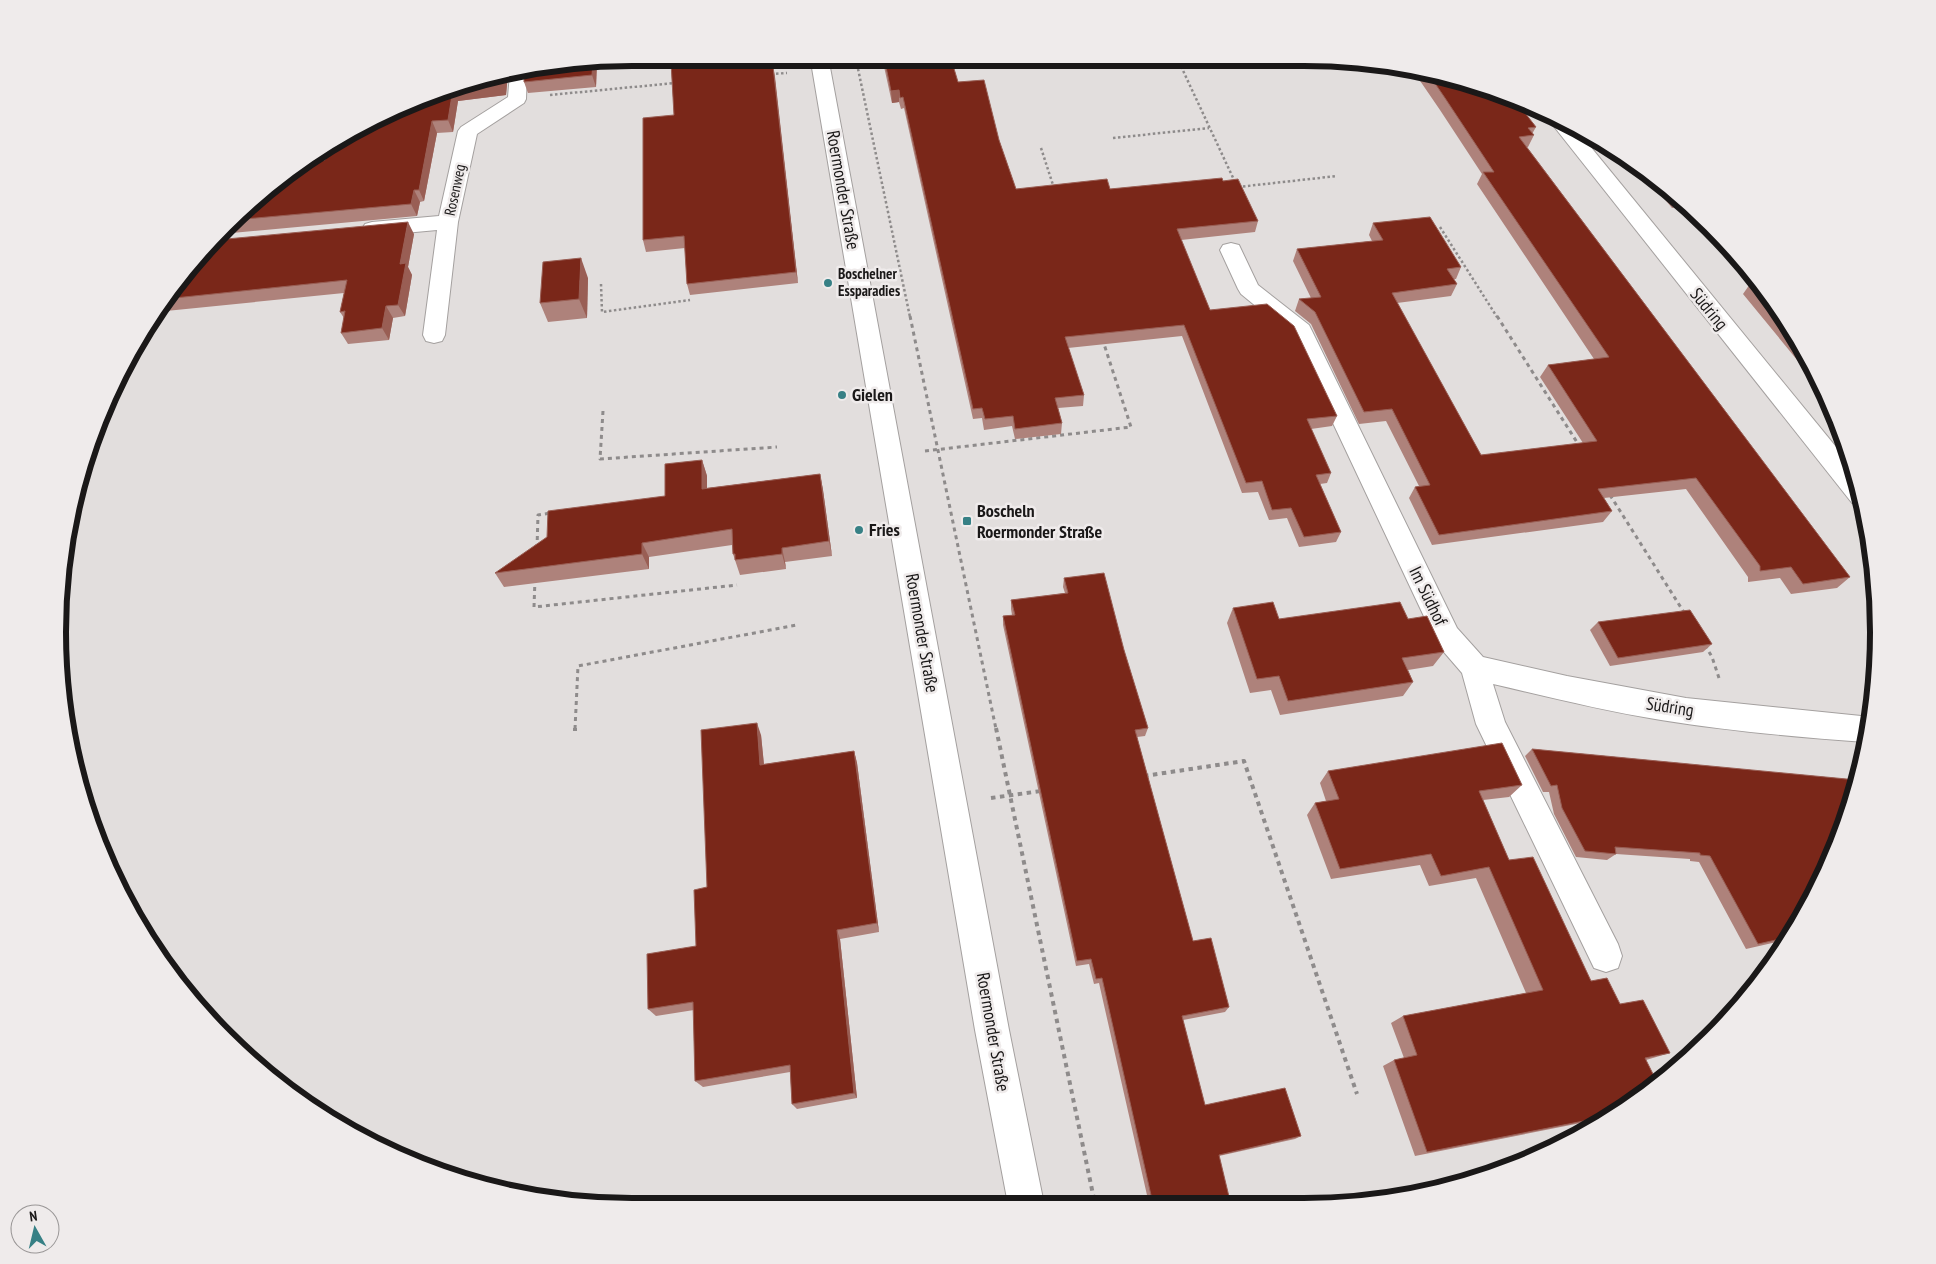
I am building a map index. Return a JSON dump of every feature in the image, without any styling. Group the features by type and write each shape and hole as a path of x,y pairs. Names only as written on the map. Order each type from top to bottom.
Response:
{"street":[{"name":"Roermonder Straße","path":"821,66 952,804 1025,1198"},
{"path":"517,99 519,78"},
{"name":"Rosenweg","path":"434,335 448,222 468,131 517,99"},
{"name":"Südring","path":"1570,133 1642,227 1849,481"},
{"path":"350,231 448,222"},
{"name":"Im Südhof","path":"1231,250 1249,288 1301,332 1447,636 1474,667 1491,724 1606,956"},
{"name":"Südring","path":"1474,667 1544,684 1660,707 1861,729"}],"path":[{"path":"762,75 821,66"},
{"path":"858,66 1094,1198"},
{"path":"1181,66 1242,195"},
{"path":"517,99 684,83"},
{"path":"1113,138 1210,128"},
{"path":"1041,148 1056,194"},
{"path":"1238,187 1337,176"},
{"path":"1440,227 1584,455"},
{"path":"601,284 602,312 690,300"},
{"path":"890,456 1131,426 1101,334"},
{"path":"603,412 600,459 777,447"},
{"path":"1606,489 1686,615"},
{"path":"536,552 538,515 556,512"},
{"path":"536,570 534,607 737,584"},
{"path":"575,732 578,666 797,625"},
{"path":"1702,640 1712,657 1732,716"},
{"path":"1136,777 1244,761 1357,1094"},
{"path":"952,804 1048,790"}],"building":[{"path":"671,66 746,66 746,68 773,66 796,272 687,284 684,236 643,240 643,118 674,115"},
{"path":"886,66 953,66 958,82 984,80 999,140 1016,189 1107,179 1110,189 1222,178 1223,181 1238,179 1258,221 1177,229 1210,310 1267,304 1294,326 1337,416 1307,419 1331,473 1316,475 1341,532 1304,537 1291,508 1272,510 1262,481 1246,483 1184,325 1065,337 1084,395 1055,398 1062,423 1015,429 1013,416 985,419 982,408 973,409 903,97 900,98 899,90 891,91"},
{"path":"593,67 592,75 524,82 524,77"},
{"path":"1434,82 1486,96 1522,110 1536,127 1528,128 1534,135 1519,137 1850,577 1803,584 1791,567 1760,571 1760,566 1696,478 1598,489 1612,511 1439,535 1415,487 1430,485 1392,409 1364,412 1315,312 1299,299 1321,297 1297,249 1383,240 1373,223 1430,217 1461,267 1447,269 1457,284 1392,293 1481,455 1597,441 1548,365 1609,357 1483,172 1494,172"},
{"path":"452,95 448,120 432,121 419,190 414,190 411,204 246,219 288,183 320,160 325,160 326,157 349,142 382,125 415,109"},
{"path":"408,222 400,264 406,263 398,305 386,306 382,328 341,333 345,311 340,312 347,280 176,298 225,239"},
{"path":"581,258 579,299 540,303 543,262"},
{"path":"702,460 702,489 820,474 829,541 782,548 782,554 735,560 732,529 642,543 642,554 495,573 547,537 548,511 665,496 665,464"},
{"path":"1104,573 1124,650 1148,728 1135,730 1193,941 1211,938 1229,1007 1182,1016 1205,1105 1285,1088 1301,1136 1219,1155 1229,1198 1152,1198 1102,978 1096,979 1091,959 1077,961 1003,616 1015,615 1011,600 1068,593 1064,578"},
{"path":"1273,602 1279,619 1400,602 1408,619 1427,616 1444,652 1402,658 1413,682 1288,701 1279,676 1257,679 1233,608"},
{"path":"1690,610 1712,644 1618,658 1598,622"},
{"path":"757,723 760,765 854,751 877,923 837,930 854,1093 792,1104 790,1065 695,1081 693,1002 648,1009 647,954 696,946 694,890 707,887 701,730"},
{"path":"1502,743 1522,785 1479,791 1509,860 1533,857 1591,981 1607,978 1620,1004 1643,1000 1670,1053 1645,1058 1654,1076 1591,1120 1427,1152 1394,1060 1417,1055 1403,1016 1543,990 1489,867 1441,876 1431,854 1340,869 1315,803 1339,799 1328,771"},
{"path":"1532,749 1850,779 1840,814 1827,849 1794,915 1778,939 1758,944 1710,856 1700,855 1700,853 1615,847 1616,854 1585,851 1562,808 1557,785 1551,786"}],"place":[{"name":"Boschelner Essparadies","path":"828,283"},
{"name":"Gielen","path":"842,395"},
{"name":"Boscheln Roermonder Straße","path":"967,521"},
{"name":"Fries","path":"859,530"}]}
